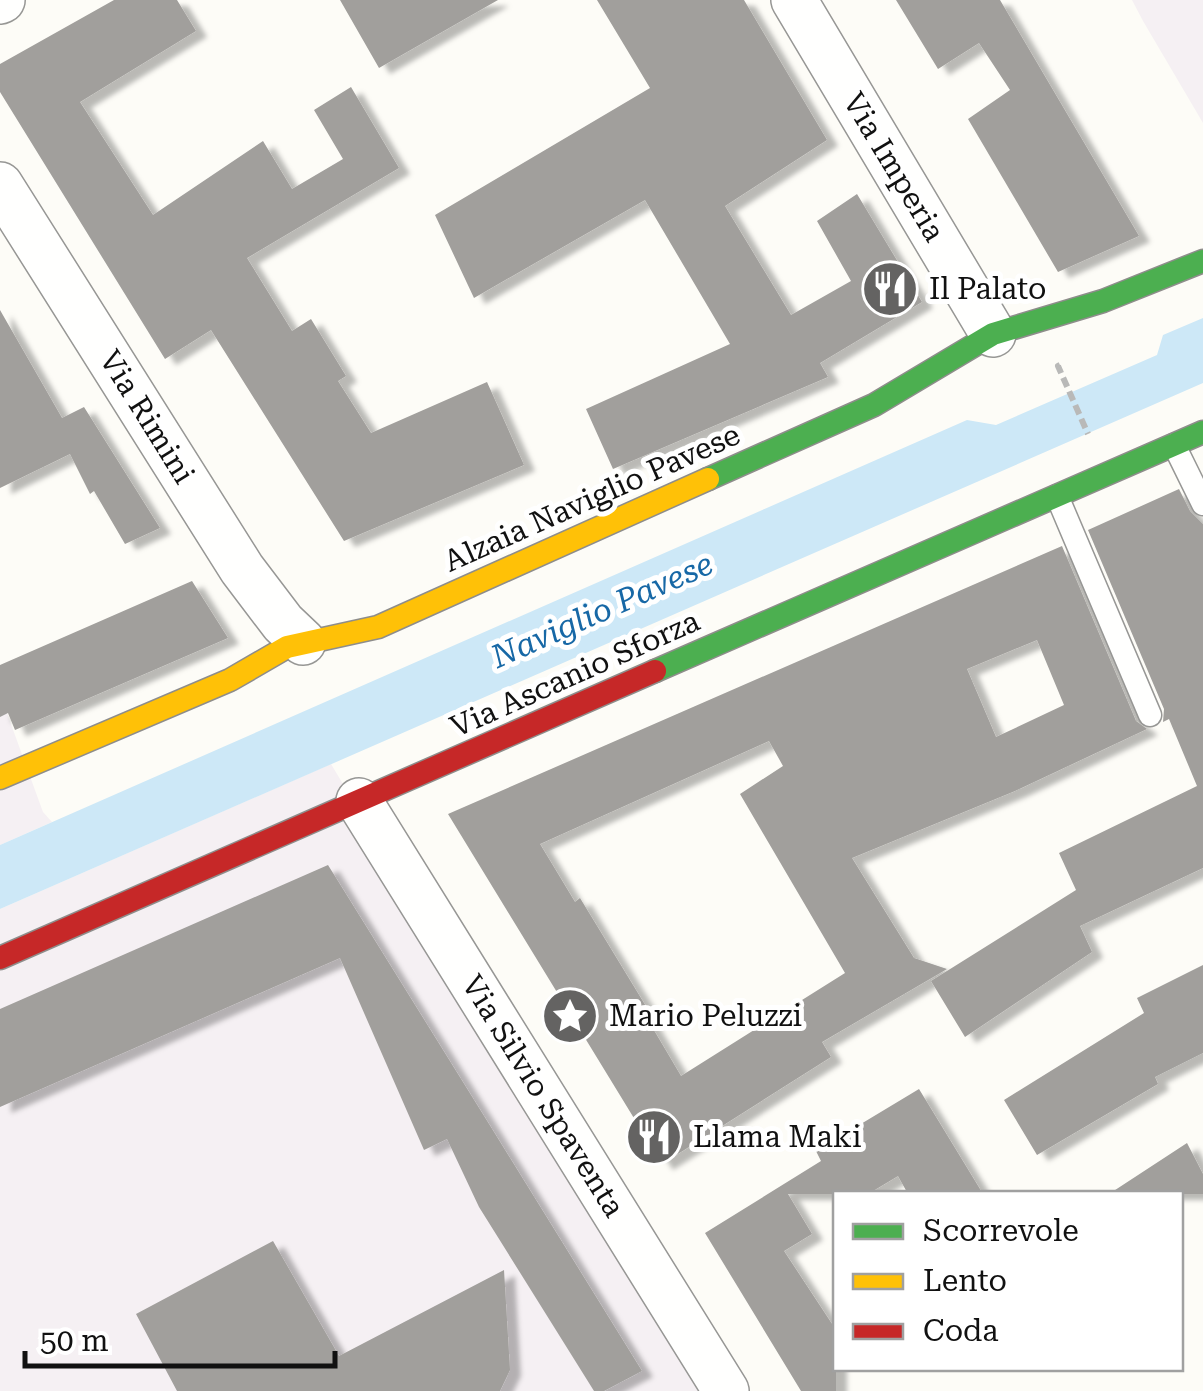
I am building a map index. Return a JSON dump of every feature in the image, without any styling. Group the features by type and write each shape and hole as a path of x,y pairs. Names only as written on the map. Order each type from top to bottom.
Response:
{"street":[{"name":"Via Imperia","path":"794,0 993,334"},
{"name":"Via Rimini","path":"0,185 242,568 283,623 303,642"},
{"name":"Alzaia Naviglio Pavese","path":"0,778 230,680 303,642 360,632 412,611 892,397 952,356 993,334 1103,301 1203,261"},
{"name":"Via Ascanio Sforza","path":"0,958 1203,432"},
{"name":"Via Silvio Spaventa","path":"359,801 726,1391"}],"lane":[{"path":"1174,445 1203,504"},
{"path":"1057,496 1150,714"}],"path":[{"path":"1058,366 1091,440"}],"shaded area":[{"path":"1132,0 1203,0 1203,123 1143,21"},
{"path":"0,694 43,812 52,822 0,845"},
{"path":"331,764 720,1391 0,1391 0,909"}],"water":[{"name":"Naviglio Pavese","path":"1203,318 1203,383 0,909 0,845 967,420 996,425 1157,355 1163,335"}],"building":[{"path":"114,0 177,0 196,31 80,102 153,215 263,141 292,189 343,159 314,110 351,87 399,168 247,258 292,331 311,319 346,376 338,381 371,433 487,382 524,465 344,541 211,330 165,359 0,92 0,64"},
{"path":"340,0 498,0 379,68"},
{"path":"597,0 744,0 827,140 725,206 791,315 851,281 817,221 857,194 922,302 820,363 828,377 613,469 586,409 730,344 645,200 474,298 435,215 650,88"},
{"path":"896,0 1000,0 1139,236 1058,272 968,119 1010,90 979,43 938,69"},
{"path":"0,310 62,418 84,407 160,528 125,544 94,491 90,494 70,454 0,488"},
{"path":"1179,489 1190,511 1203,524 1203,868 1080,926 1092,952 965,1037 931,981 1076,890 1059,853 1197,786 1169,719 1163,722 1164,709 1088,530"},
{"path":"1062,546 1136,721 1147,729 1015,791 852,858 914,958 947,969 822,1042 831,1057 662,1164 448,814","holes":["1037,640 1064,705 996,737 967,669","769,741 783,766 740,794 845,973 681,1076 642,1010 647,1008 580,898 575,902 540,844"]},
{"path":"192,581 228,638 15,730 8,713 0,717 0,665"},
{"path":"328,865 642,1371 604,1391 594,1391 479,1207 447,1139 424,1150 340,958 0,1107 0,1009"},
{"path":"1203,965 1203,1053 1155,1077 1158,1084 1037,1155 1004,1100 1144,1013 1137,998"},
{"path":"919,1089 981,1191 906,1191 898,1176 873,1191 788,1194 812,1234 784,1251 833,1325 836,1391 801,1391 705,1233 821,1161 816,1151"},
{"path":"1187,1143 1203,1174 1203,1194 1114,1191"},
{"path":"273,1241 339,1356 504,1270 510,1370 500,1391 177,1391 136,1314"}],"traffic: fast":[{"path":"708,479 874,405 993,334 1103,301 1203,261"},
{"path":"655,671 1203,432"}],"traffic: slow":[{"path":"0,778 230,680 287,647 378,627 708,479"}],"traffic: jam":[{"path":"0,958 655,671"}],"place":[{"name":"Il Palato","path":"890,289"},
{"name":"Mario Peluzzi","path":"570,1016"},
{"name":"Llama Maki","path":"654,1137"}]}
